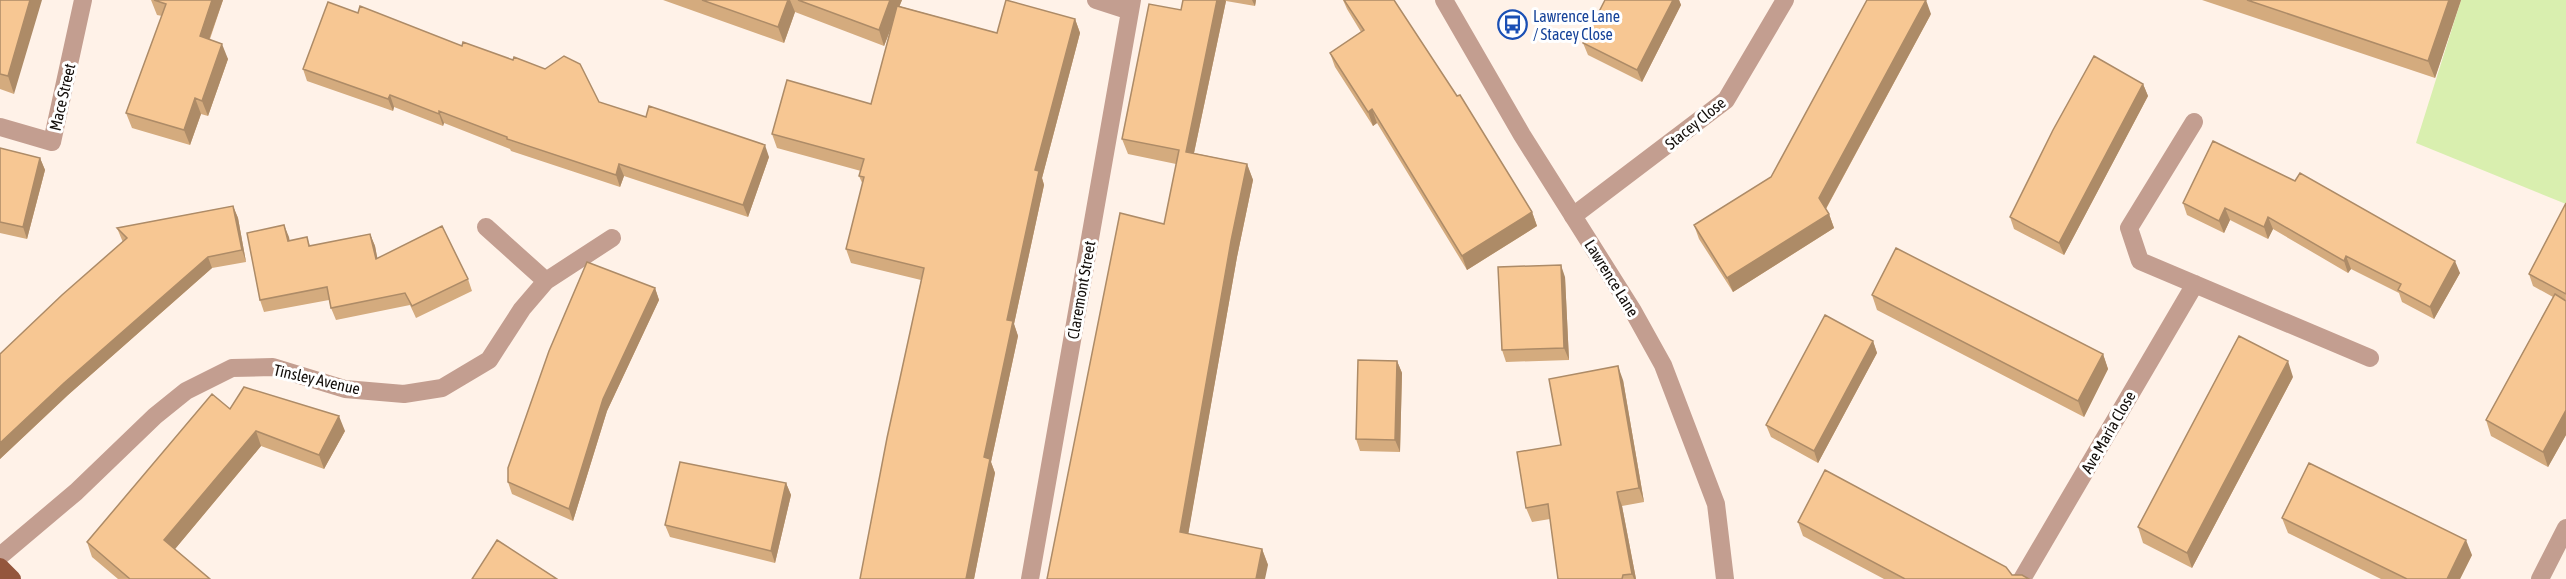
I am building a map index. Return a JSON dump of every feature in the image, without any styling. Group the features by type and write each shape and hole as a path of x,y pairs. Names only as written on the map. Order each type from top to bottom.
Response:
{"main road":[{"path":"0,567 12,579"}],"street":[{"name":"Mace Street","path":"0,127 52,142 83,0"},
{"path":"1096,0 1131,6"},
{"name":"Lawrence Lane","path":"1444,0 1522,135 1633,311 1663,365 1716,504 1725,579"},
{"name":"Stacey Close","path":"1573,216 1726,100 1785,0"},
{"name":"Claremont Street","path":"1030,579 1131,6"},
{"path":"2194,122 2129,228 2140,261 2370,358"},
{"path":"486,227 546,281"},
{"name":"Tinsley Avenue","path":"0,556 76,492 186,391 232,368 273,367 345,389 404,393 442,388 489,360 522,309 546,281 612,238"},
{"name":"Ave Maria Close","path":"2022,579 2195,284"},
{"path":"2540,579 2566,528"}],"green space":[{"path":"2461,0 2566,0 2566,204 2416,143"}],"building":[{"path":"0,0 30,0 8,76 0,74"},
{"path":"154,0 212,0 200,36 222,44 202,101 195,98 184,130 126,113 166,4"},
{"path":"702,0 788,0 778,27"},
{"path":"798,0 890,0 879,30"},
{"path":"1006,0 1075,19 1035,170 1039,171 1007,320 1013,321 984,457 990,459 966,579 860,579 887,438 924,268 846,249 864,177 859,176 864,159 772,134 787,80 871,104 897,6 997,33"},
{"path":"1183,0 1217,0 1186,152 1247,164 1231,241 1180,532 1262,549 1256,579 1047,579 1120,213 1164,224 1179,150 1122,139 1149,4 1181,10"},
{"path":"1344,0 1394,0 1457,96 1460,95 1532,212 1462,256 1372,109 1368,112 1330,53 1364,30"},
{"path":"1605,0 1673,0 1637,70 1583,43"},
{"path":"1867,0 1926,0 1819,198 1829,214 1727,278 1694,225 1771,177"},
{"path":"2247,0 2449,0 2428,61"},
{"path":"328,2 358,13 360,6 462,46 463,42 545,69 564,56 580,64 599,102 646,117 649,106 765,145 743,205 619,164 616,175 507,139 507,137 439,111 439,114 390,95 388,99 303,69"},
{"path":"2094,56 2143,84 2059,243 2010,217 2053,130"},
{"path":"2213,141 2295,181 2300,173 2455,261 2430,307 2398,290 2401,284 2346,256 2344,261 2268,217 2264,227 2225,208 2219,221 2183,203"},
{"path":"0,148 40,158 23,227 0,222"},
{"path":"2566,203 2566,294 2529,274"},
{"path":"233,206 242,250 208,257 64,383 0,443 0,354 127,238 117,228"},
{"path":"284,225 288,241 307,237 309,246 370,234 376,259 442,226 468,279 412,306 405,293 331,308 327,287 260,300 247,233"},
{"path":"1896,248 2103,354 2078,401 1872,295"},
{"path":"587,262 655,288 603,399 569,509 508,482 508,468 549,351"},
{"path":"1561,265 1564,348 1502,350 1498,267"},
{"path":"2555,294 2566,301 2566,410 2543,452 2486,420"},
{"path":"1825,315 1873,341 1814,451 1766,425"},
{"path":"2239,336 2288,361 2187,553 2138,527"},
{"path":"1358,360 1397,361 1395,440 1356,439"},
{"path":"1618,366 1639,488 1617,492 1632,574 1623,575 1622,579 1558,579 1548,504 1526,508 1517,452 1561,445 1549,379"},
{"path":"244,387 339,416 319,455 256,431 164,540 210,579 130,579 87,542 212,394 230,409"},
{"path":"680,462 786,483 771,551 665,525"},
{"path":"2309,463 2466,540 2447,579 2407,579 2282,518"},
{"path":"1825,470 2006,567 2012,575 2022,575 2029,579 1905,579 1798,522"},
{"path":"497,540 557,579 472,579"}],"place":[{"name":"Lawrence Lane / Stacey Close","path":"1512,25"}]}
